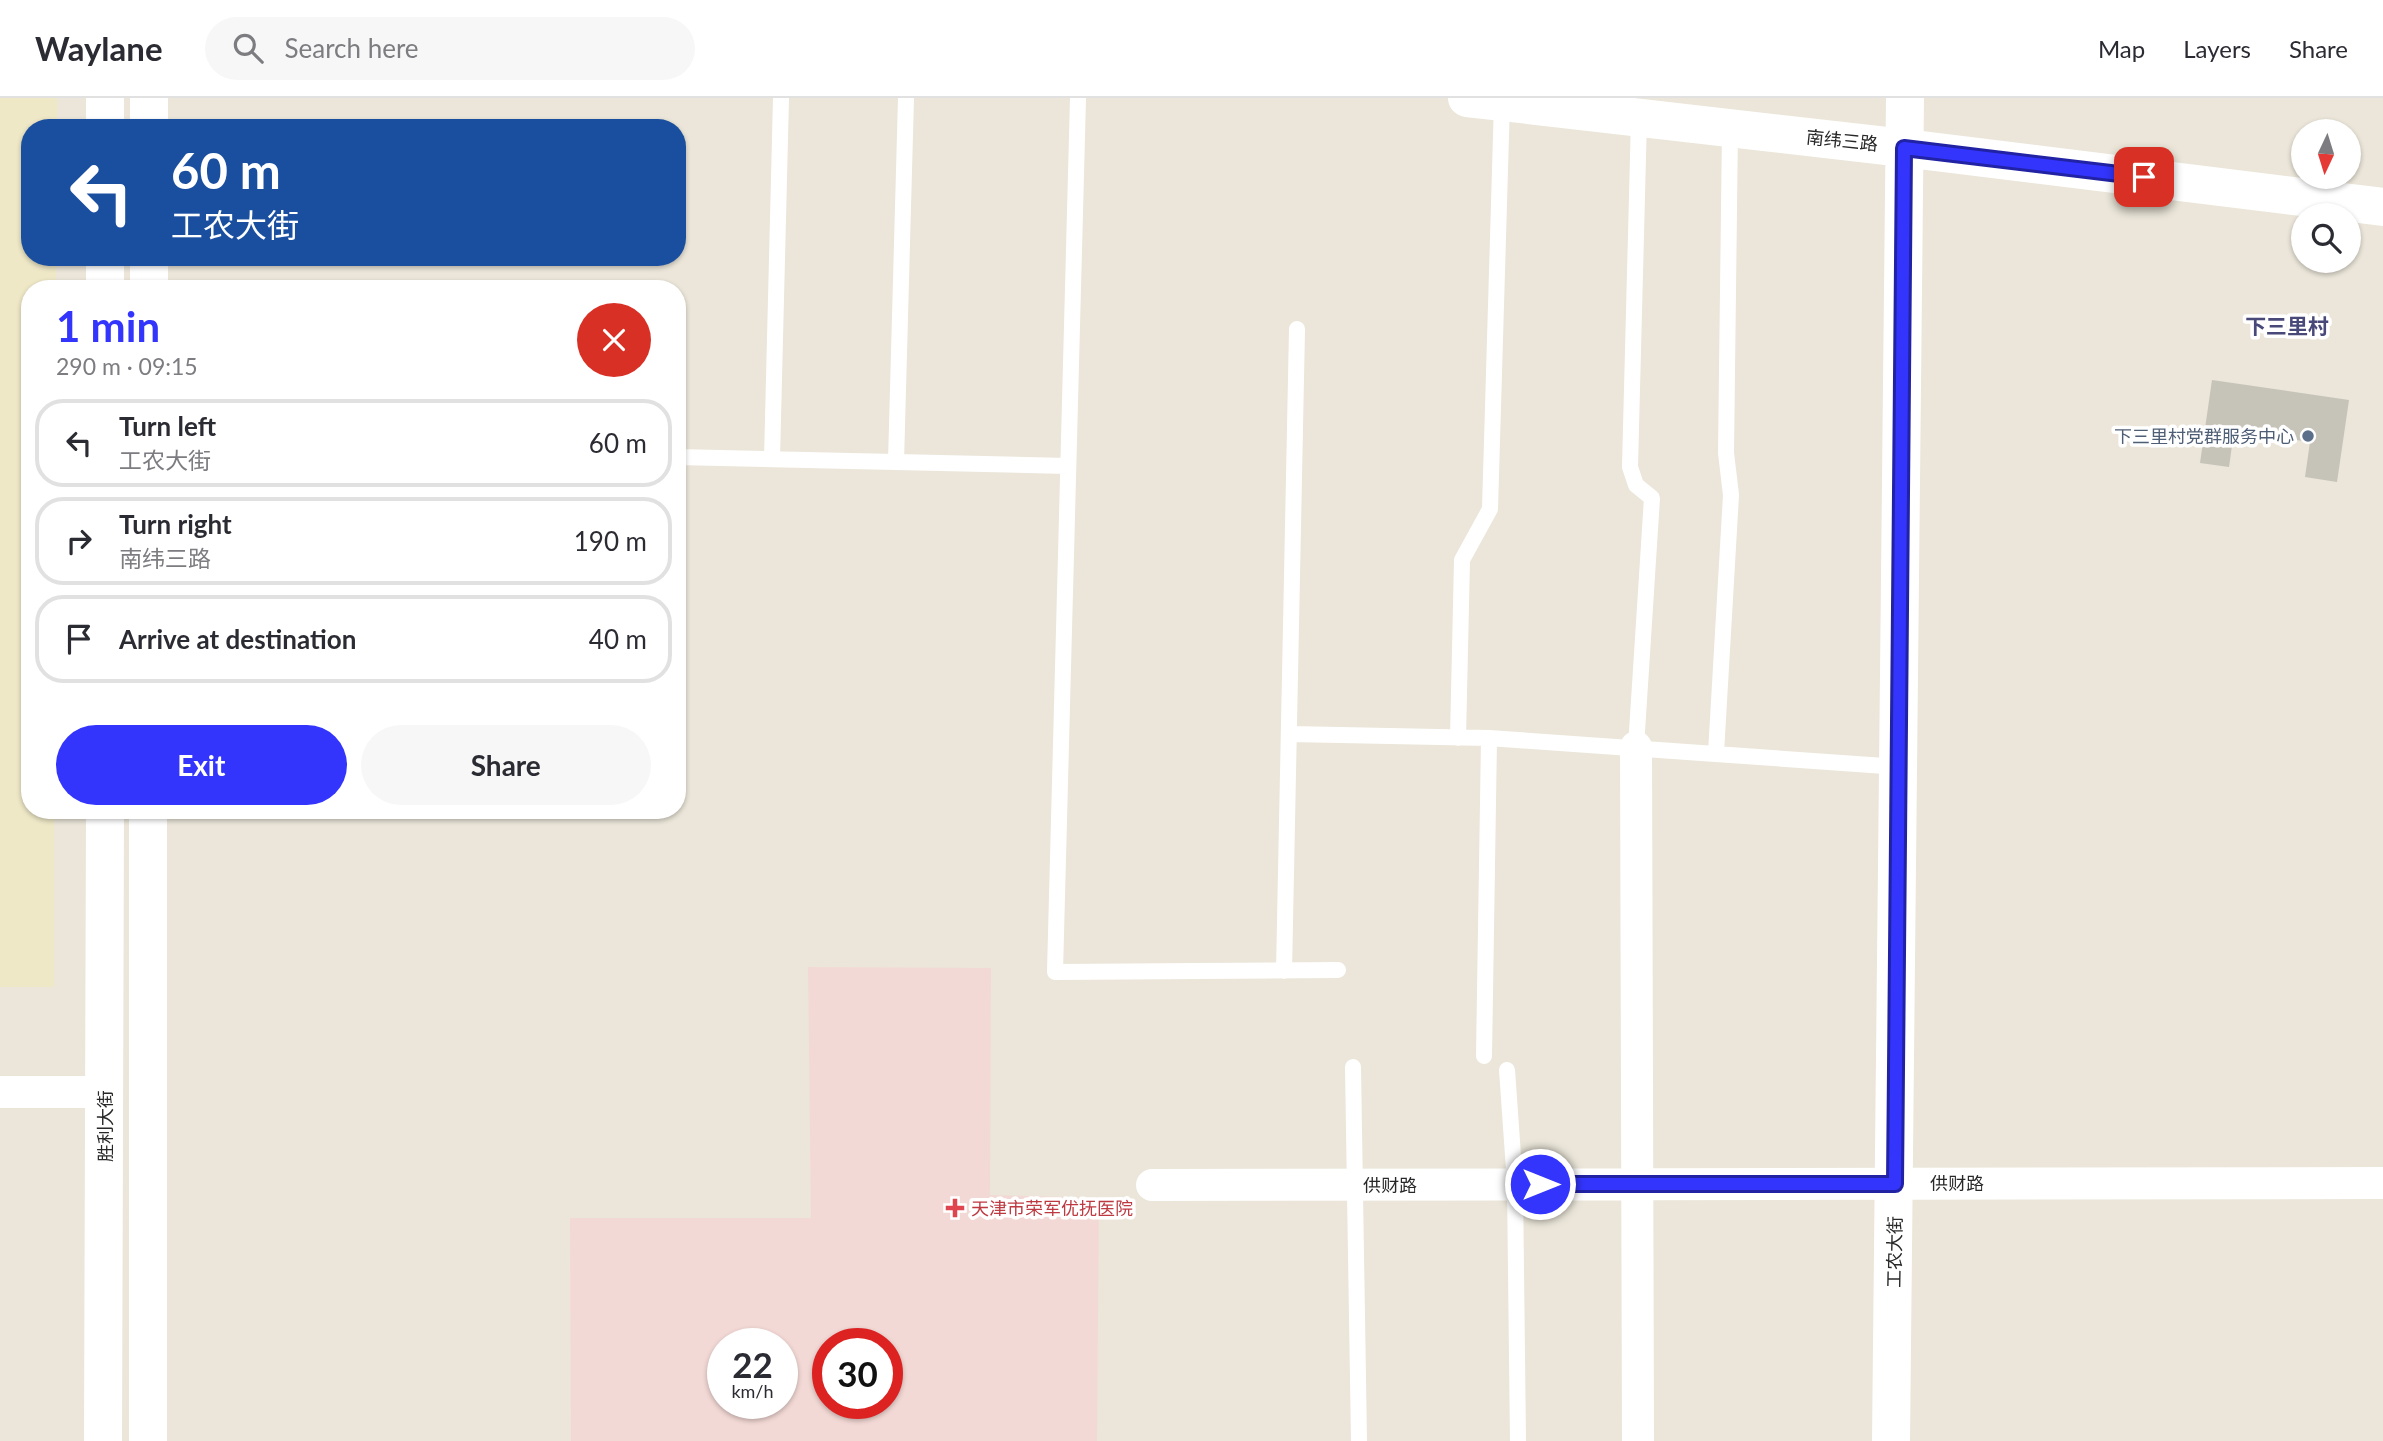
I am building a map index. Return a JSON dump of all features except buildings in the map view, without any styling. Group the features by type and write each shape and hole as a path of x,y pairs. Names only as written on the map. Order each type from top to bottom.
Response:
{"street":[{"path":"105,98 105,119"},
{"path":"149,98 149,119"},
{"name":"工农大街","path":"1891,1441 1905,98"},
{"name":"南纬三路","path":"1485,100 2383,207"},
{"path":"1636,747 1637,1441"},
{"name":"胜利大街","path":"103,1441 105,819"},
{"path":"148,1441 149,819"},
{"path":"0,1092 105,1092"},
{"name":"供财路","path":"1152,1185 2383,1183"}],"lane":[{"path":"772,459 781,98"},
{"path":"896,462 906,98"},
{"path":"1078,98 1055,971 1338,970"},
{"path":"1458,737 1462,559 1490,509 1485,100"},
{"path":"1636,747 1652,498 1636,485 1630,467 1639,118"},
{"path":"1716,753 1731,495 1726,453 1730,128"},
{"path":"1284,971 1297,329"},
{"path":"686,457 1068,466"},
{"path":"1290,734 1489,738 1899,766"},
{"path":"1484,1056 1489,738"},
{"path":"1353,1067 1359,1441"},
{"path":"1507,1070 1515,1185 1518,1441"}],"shaded area":[{"path":"0,98 57,98 57,119 21,119 21,266 56,266 56,280 21,280 21,819 54,819 54,987 0,987"},
{"name":"天津市荣军优抚医院","path":"808,967 991,968 990,1195 1099,1198 1097,1441 571,1441 570,1218 811,1218"}],"place":[{"name":"下三里村党群服务中心","path":"2308,436"},
{"name":"天津市荣军优抚医院","path":"955,1208"}],"district":[{"name":"下三里村","path":"2287,325"}],"route":[{"path":"1540,1184 1895,1184 1904,148 2144,177"}]}
